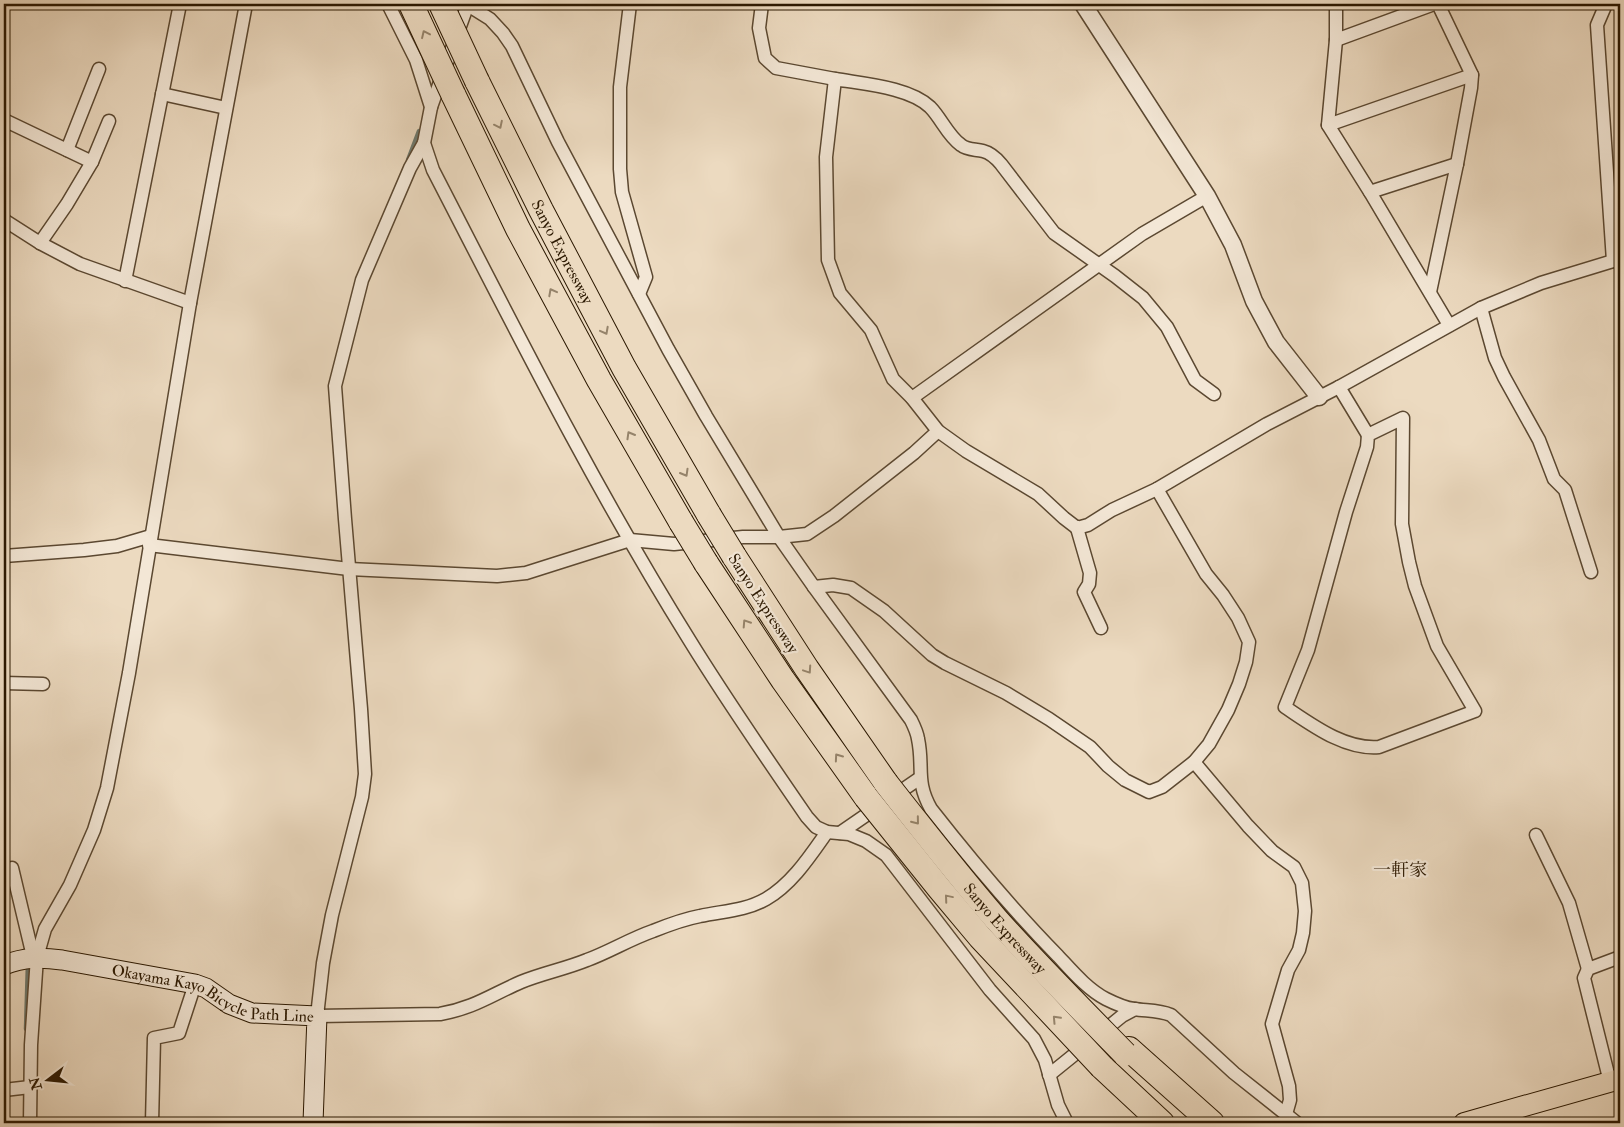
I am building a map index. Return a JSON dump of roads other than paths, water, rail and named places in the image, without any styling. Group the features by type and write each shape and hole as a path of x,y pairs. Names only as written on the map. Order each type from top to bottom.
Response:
{"highway":[{"name":"Sanyo Expressway","path":"411,4 527,246 599,380 706,563 783,680 866,797 980,937 1102,1068 1162,1123"},
{"name":"Sanyo Expressway","path":"441,4 541,210 620,359 709,515 806,669 886,783 968,885 1045,972 1127,1051"},
{"path":"1127,1051 1199,1123"},
{"path":"1127,1051 1212,1123"},
{"path":"1102,1068 1153,1123"}],"main road":[{"name":"Okayama Kayo Bicycle Path Line","path":"4,965 33,955 195,984 206,988 230,1004 252,1013 313,1016 313,1123"},
{"path":"1464,1123 1615,1081"}],"street":[{"path":"125,281 180,4"},
{"path":"30,1123 27,1087 33,955 45,929 70,885 94,830 107,788 190,303 246,4"},
{"path":"388,4 416,60 431,107"},
{"path":"920,778 833,832 788,881 765,900 734,911 701,916 652,931 583,962 520,983 474,1006 459,1011 440,1014 313,1016 332,915 362,797 365,774 361,709 347,569 335,386 362,280 410,168 424,143 431,107 467,4 490,19 512,46 558,142 668,349 706,416 779,537 911,720 918,739 920,778 926,800 931,809 986,879 1022,920 1092,990 1108,1000 1135,1009 1156,1010 1171,1014 1234,1073 1297,1123"},
{"path":"630,4 620,87 620,169 622,192 646,277 639,294"},
{"path":"762,4 759,28 765,58 776,68 900,92 914,97 927,105 937,114 961,146 984,151 1001,164 1054,233 1129,286 1156,312 1167,327 1195,380 1214,394"},
{"path":"1084,4 1206,196 1233,245 1254,301 1276,342 1319,397"},
{"path":"1336,4 1336,40 1328,125 1449,326"},
{"path":"1336,40 1434,4"},
{"path":"1430,292 1457,164 1472,75 1438,4"},
{"path":"1077,528 1088,525 1112,510 1157,489 1267,424 1339,387 1481,308 1541,283 1617,260 1597,25 1606,4"},
{"path":"67,150 99,69"},
{"path":"1328,125 1472,75"},
{"path":"835,79 826,157 828,260 840,292 871,330 893,379 912,398 938,431 966,451 1038,494 1077,528 1090,573 1089,584 1084,592 1101,628"},
{"path":"162,94 226,108"},
{"path":"4,120 92,162"},
{"path":"40,243 67,204 92,162 109,121"},
{"path":"424,143 433,170 540,377 630,540 690,640 752,737 807,817 816,827 857,836 886,855 990,990 1041,1049 1058,1105 1067,1123"},
{"path":"1370,192 1457,164"},
{"path":"912,398 1142,234 1206,196"},
{"path":"4,220 40,243 80,264 190,303"},
{"path":"1481,308 1495,358 1539,440 1554,479 1565,490 1591,572"},
{"path":"1339,387 1368,435 1367,447 1346,512 1308,650 1285,707 1325,732 1366,748 1379,747 1474,711 1437,646 1415,586 1409,562 1402,524 1403,418 1368,435"},
{"path":"4,556 84,550 150,541 347,569 497,576 526,573 630,540 674,544 743,537 779,537 807,534 834,516 914,453 938,431"},
{"path":"814,587 833,585 851,588 884,611 932,655 1006,693 1049,719 1090,747 1125,780 1148,792 1162,787 1194,762 1209,744 1228,710 1246,662 1249,642 1238,618 1224,595 1206,574 1157,489"},
{"path":"4,683 43,684"},
{"path":"1194,762 1248,826 1272,851 1294,867 1302,883 1305,925 1299,950 1288,970 1272,1024 1289,1086 1290,1100 1286,1114"},
{"path":"1536,835 1569,903 1588,969 1584,978 1615,1081"},
{"path":"12,868 33,955"},
{"path":"1588,969 1620,957"},
{"path":"152,1123 154,1038 179,1032 195,984"},
{"path":"1049,1075 1122,1016 1135,1009"},
{"path":"4,1090 27,1087"}],"waterway":[{"path":"408,160 419,131"},
{"path":"26,1029 28,962"}],"district":[{"name":"一軒家","path":"1400,870"}]}
